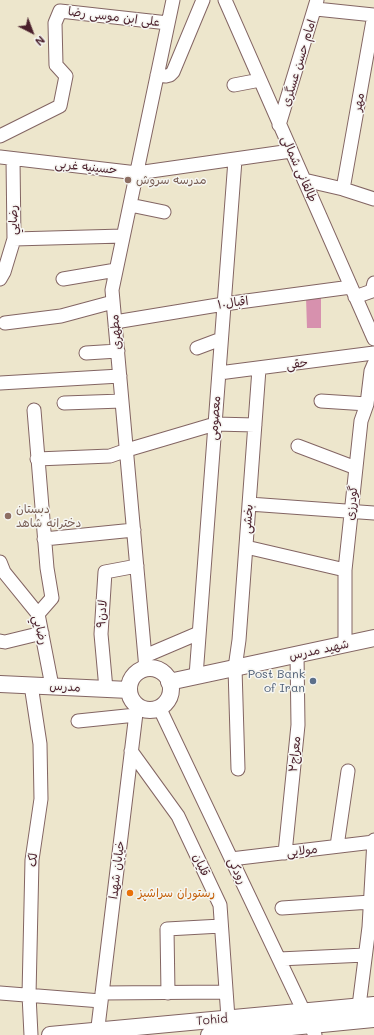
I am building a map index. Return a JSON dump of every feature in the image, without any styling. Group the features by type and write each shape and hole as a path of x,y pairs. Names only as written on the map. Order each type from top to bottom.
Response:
{"main road":[{"name":"شهید مدرس","path":"169,682 374,638"},
{"path":"146,662 152,668 163,673 169,682 170,694 168,699 160,708 136,710 129,690 132,678 141,670 146,662"},
{"name":"مدرس","path":"0,684 129,690"},
{"name":"Tohid","path":"209,1035 227,1029 304,1011 366,1005"},
{"name":"Tohid","path":"50,1035 227,1029 313,1030 374,1019"}],"street":[{"name":"مطهری","path":"146,662 112,290 173,0"},
{"path":"157,75 166,76 173,72 203,0"},
{"name":"طالقانی شمالی","path":"225,0 374,338"},
{"path":"317,4 374,15"},
{"name":"امام حسن عسگری","path":"279,125 317,4"},
{"name":"علی ابن موسی رضا","path":"0,136 60,106 66,76 56,65 56,23 60,11 168,23"},
{"name":"مهر","path":"343,189 374,15"},
{"path":"234,85 260,80"},
{"name":"حسینیه غربی","path":"6,158 137,173 292,151"},
{"name":"رضایي","path":"1,274 14,239 6,158"},
{"name":"معصومی","path":"196,676 235,160"},
{"path":"304,180 343,189 374,199"},
{"path":"130,205 164,212"},
{"path":"14,239 123,236"},
{"path":"63,279 116,270"},
{"name":"اقبال۱۰","path":"115,322 224,304 372,291 374,283"},
{"path":"5,323 61,316 113,302"},
{"path":"197,348 221,339"},
{"path":"86,353 118,351"},
{"name":"حقی","path":"219,374 374,353"},
{"name":"گودرزی","path":"345,644 345,570 361,421 367,404 371,371 374,364"},
{"name":"بخشی","path":"238,769 235,668 239,640 259,369"},
{"path":"0,383 120,376"},
{"path":"64,403 122,401"},
{"path":"321,401 367,404"},
{"path":"34,410 44,539 52,598 38,614"},
{"path":"37,459 110,456 215,424 255,425"},
{"path":"298,446 356,468"},
{"path":"249,504 374,513"},
{"path":"44,539 134,530"},
{"path":"246,547 345,570"},
{"name":"رضایي","path":"0,562 4,572 38,614 52,686"},
{"name":"لادن۹","path":"106,689 101,634 105,572 137,566"},
{"path":"0,641 6,642 42,633"},
{"path":"146,662 199,633"},
{"name":"معراج۲","path":"285,853 298,725 297,655"},
{"name":"لک","path":"31,685 40,744 41,799 32,860 29,995 31,1035"},
{"name":"رودکی","path":"160,708 313,1030"},
{"path":"78,721 136,710"},
{"name":"خیابان شهدا","path":"97,1033 136,710"},
{"name":"قلیان","path":"131,751 178,816 220,905 227,1029"},
{"path":"337,846 348,771"},
{"path":"366,1005 365,955 371,902 374,841"},
{"name":"مولایی","path":"231,858 285,853 374,841"},
{"path":"282,908 371,902"},
{"path":"168,992 166,929 221,926"},
{"path":"279,959 365,955"},
{"path":"0,993 101,997 168,992 226,992"}],"building":[{"path":"306,297 321,297 321,328 307,328"}],"place":[{"name":"مدرسه سروش","path":"128,180"},
{"name":"دبستان دخترانه شاهد","path":"8,516"},
{"name":"Post Bank of Iran","path":"313,681"},
{"name":"رستوران سراشپز","path":"130,893"}]}
